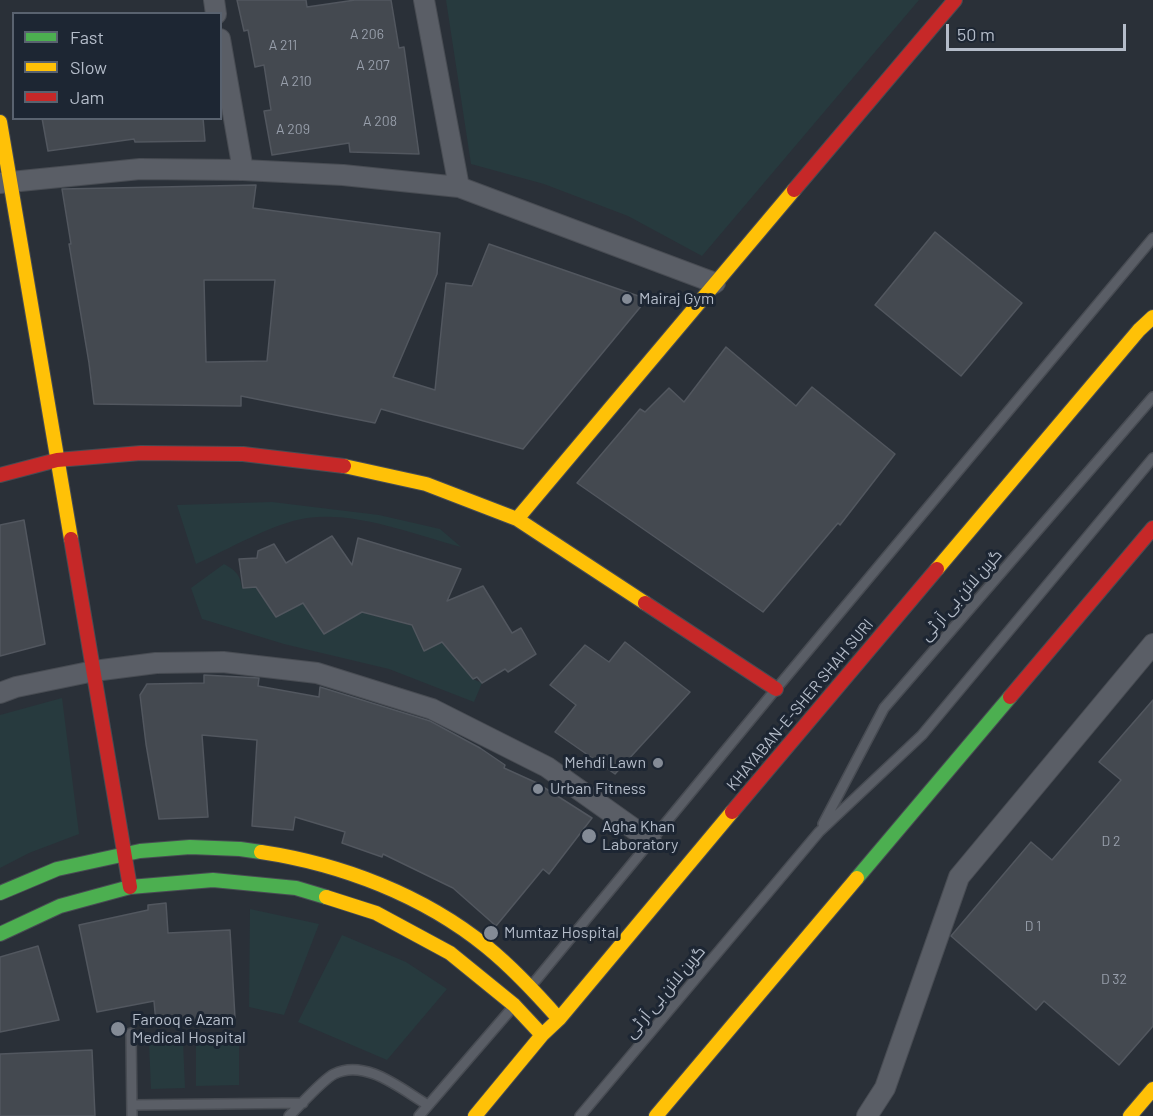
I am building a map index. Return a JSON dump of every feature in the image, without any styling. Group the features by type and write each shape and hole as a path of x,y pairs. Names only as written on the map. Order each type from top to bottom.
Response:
{"street":[{"path":"424,0 459,187"},
{"path":"516,519 955,0"},
{"path":"222,50 243,170"},
{"path":"0,122 4,182 57,460 130,887"},
{"path":"4,182 140,169 243,170 343,175 459,187 716,283"},
{"name":"KHAYABAN-E-SHER SHAH SURI","path":"475,1116 1153,315"},
{"path":"0,475 57,460 141,453 243,454 333,464 426,484 516,519 776,689"},
{"path":"656,1116 1153,528"},
{"path":"867,1116 885,1088 959,877 1153,644"},
{"path":"0,693 16,687 94,671 156,663 223,662 317,673 432,709 547,767 651,842"},
{"path":"0,893 47,872 124,852 198,846 272,852 344,869 413,898 475,938 523,996 542,1035"},
{"path":"0,934 60,906 130,887 213,880 296,888 376,913 450,953 559,1019"},
{"path":"1130,1116 1153,1089"}],"lane":[{"path":"419,1116 523,996 1153,238"},
{"name":"گرین لائن بی آر ٹی","path":"819,832 884,708 1153,397"},
{"name":"گرین لائن بی آر ٹی","path":"580,1116 819,832 922,735 1153,458"},
{"path":"131,1033 132,1116"},
{"path":"289,1116 332,1075 344,1071 360,1070 375,1074 428,1105"},
{"path":"132,1105 303,1103"}],"green space":[{"path":"446,0 919,0 702,256 628,216 544,184 471,164"},
{"path":"272,502 379,515 440,529 461,547 365,521 326,517 307,518 280,525 196,564 177,505"},
{"path":"224,564 237,573 242,588 256,588 276,617 303,603 324,634 367,609 371,615 413,626 424,650 442,642 473,679 482,683 474,702 389,669 284,644 202,619 191,588"},
{"path":"62,698 79,834 29,853 0,868 0,715"},
{"path":"250,909 319,924 284,1015 249,1007"},
{"path":"342,935 406,962 447,989 387,1060 298,1022"},
{"path":"239,1038 239,1085 196,1086 196,1039"},
{"path":"183,1041 185,1088 151,1089 149,1043"}],"building":[{"path":"237,0 306,0 307,7 355,0 391,0 399,48 404,47 419,154 350,152 349,143 272,155 264,111 271,110 264,65 255,67 248,30 244,31"},
{"path":"42,120 203,120 205,141 135,142 134,139 48,151"},
{"path":"256,185 253,208 440,233 437,274 393,377 435,390 446,283 472,286 489,244 647,299 523,449 381,409 375,423 241,396 241,406 94,404 62,189","holes":["204,280 275,280 267,361 206,362"]},
{"path":"935,232 1022,303 961,376 875,305"},
{"path":"726,347 796,406 812,387 895,454 840,525 838,523 763,612 577,483 640,409 645,412 669,388 684,402"},
{"path":"24,520 45,644 0,656 0,525"},
{"path":"332,536 352,565 358,538 461,569 447,601 483,586 512,633 521,628 536,654 508,672 505,669 482,683 477,677 473,679 442,642 424,651 412,625 362,612 324,634 303,603 276,617 256,587 243,588 239,559 257,558 258,551 274,544 286,563"},
{"path":"625,642 690,692 615,774 555,732 576,705 550,685 585,645 609,662"},
{"path":"204,675 259,678 258,686 319,697 320,687 430,721 480,748 505,765 504,768 537,783 592,818 549,874 543,869 496,926 453,888 383,854 382,857 342,843 345,832 295,817 293,830 252,826 257,740 202,735 208,817 159,819 140,695 147,684 204,683"},
{"path":"1153,700 1153,1026 1119,1065 1044,1001 1036,1010 951,936 1031,842 1052,860 1121,780 1099,762"},
{"path":"166,903 168,933 230,930 235,1018 156,1023 154,1001 97,1012 79,925 148,910 148,905"},
{"path":"38,946 59,1020 0,1032 0,957"},
{"path":"92,1050 95,1116 0,1116 0,1054"}],"traffic: fast":[{"path":"857,878 1010,697"},
{"path":"0,893 57,869 140,851 190,847 261,852"},
{"path":"0,934 60,906 130,887 213,880 296,888 326,897"}],"traffic: slow":[{"path":"0,122 71,539"},
{"path":"517,519 794,190"},
{"path":"937,569 1139,330 1153,317"},
{"path":"344,466 426,484 517,519 645,603"},
{"path":"475,1116 732,812"},
{"path":"261,852 291,857 351,874 380,884 436,912 462,928 497,955 559,1019"},
{"path":"656,1116 857,878"},
{"path":"326,897 376,913 450,953 514,1005 542,1035"},
{"path":"1130,1116 1153,1089"}],"traffic: jam":[{"path":"794,190 955,0"},
{"path":"0,475 57,460 141,453 243,454 344,466"},
{"path":"1010,697 1153,528"},
{"path":"71,539 130,887"},
{"path":"732,812 937,569"},
{"path":"645,603 776,689"}],"place":[{"name":"Mairaj Gym","path":"627,299"},
{"name":"Mehdi Lawn","path":"658,763"},
{"name":"Urban Fitness","path":"538,789"},
{"name":"Agha Khan Laboratory","path":"589,836"},
{"name":"Mumtaz Hospital","path":"491,933"},
{"name":"Farooq e Azam Medical Hospital","path":"118,1029"}]}
